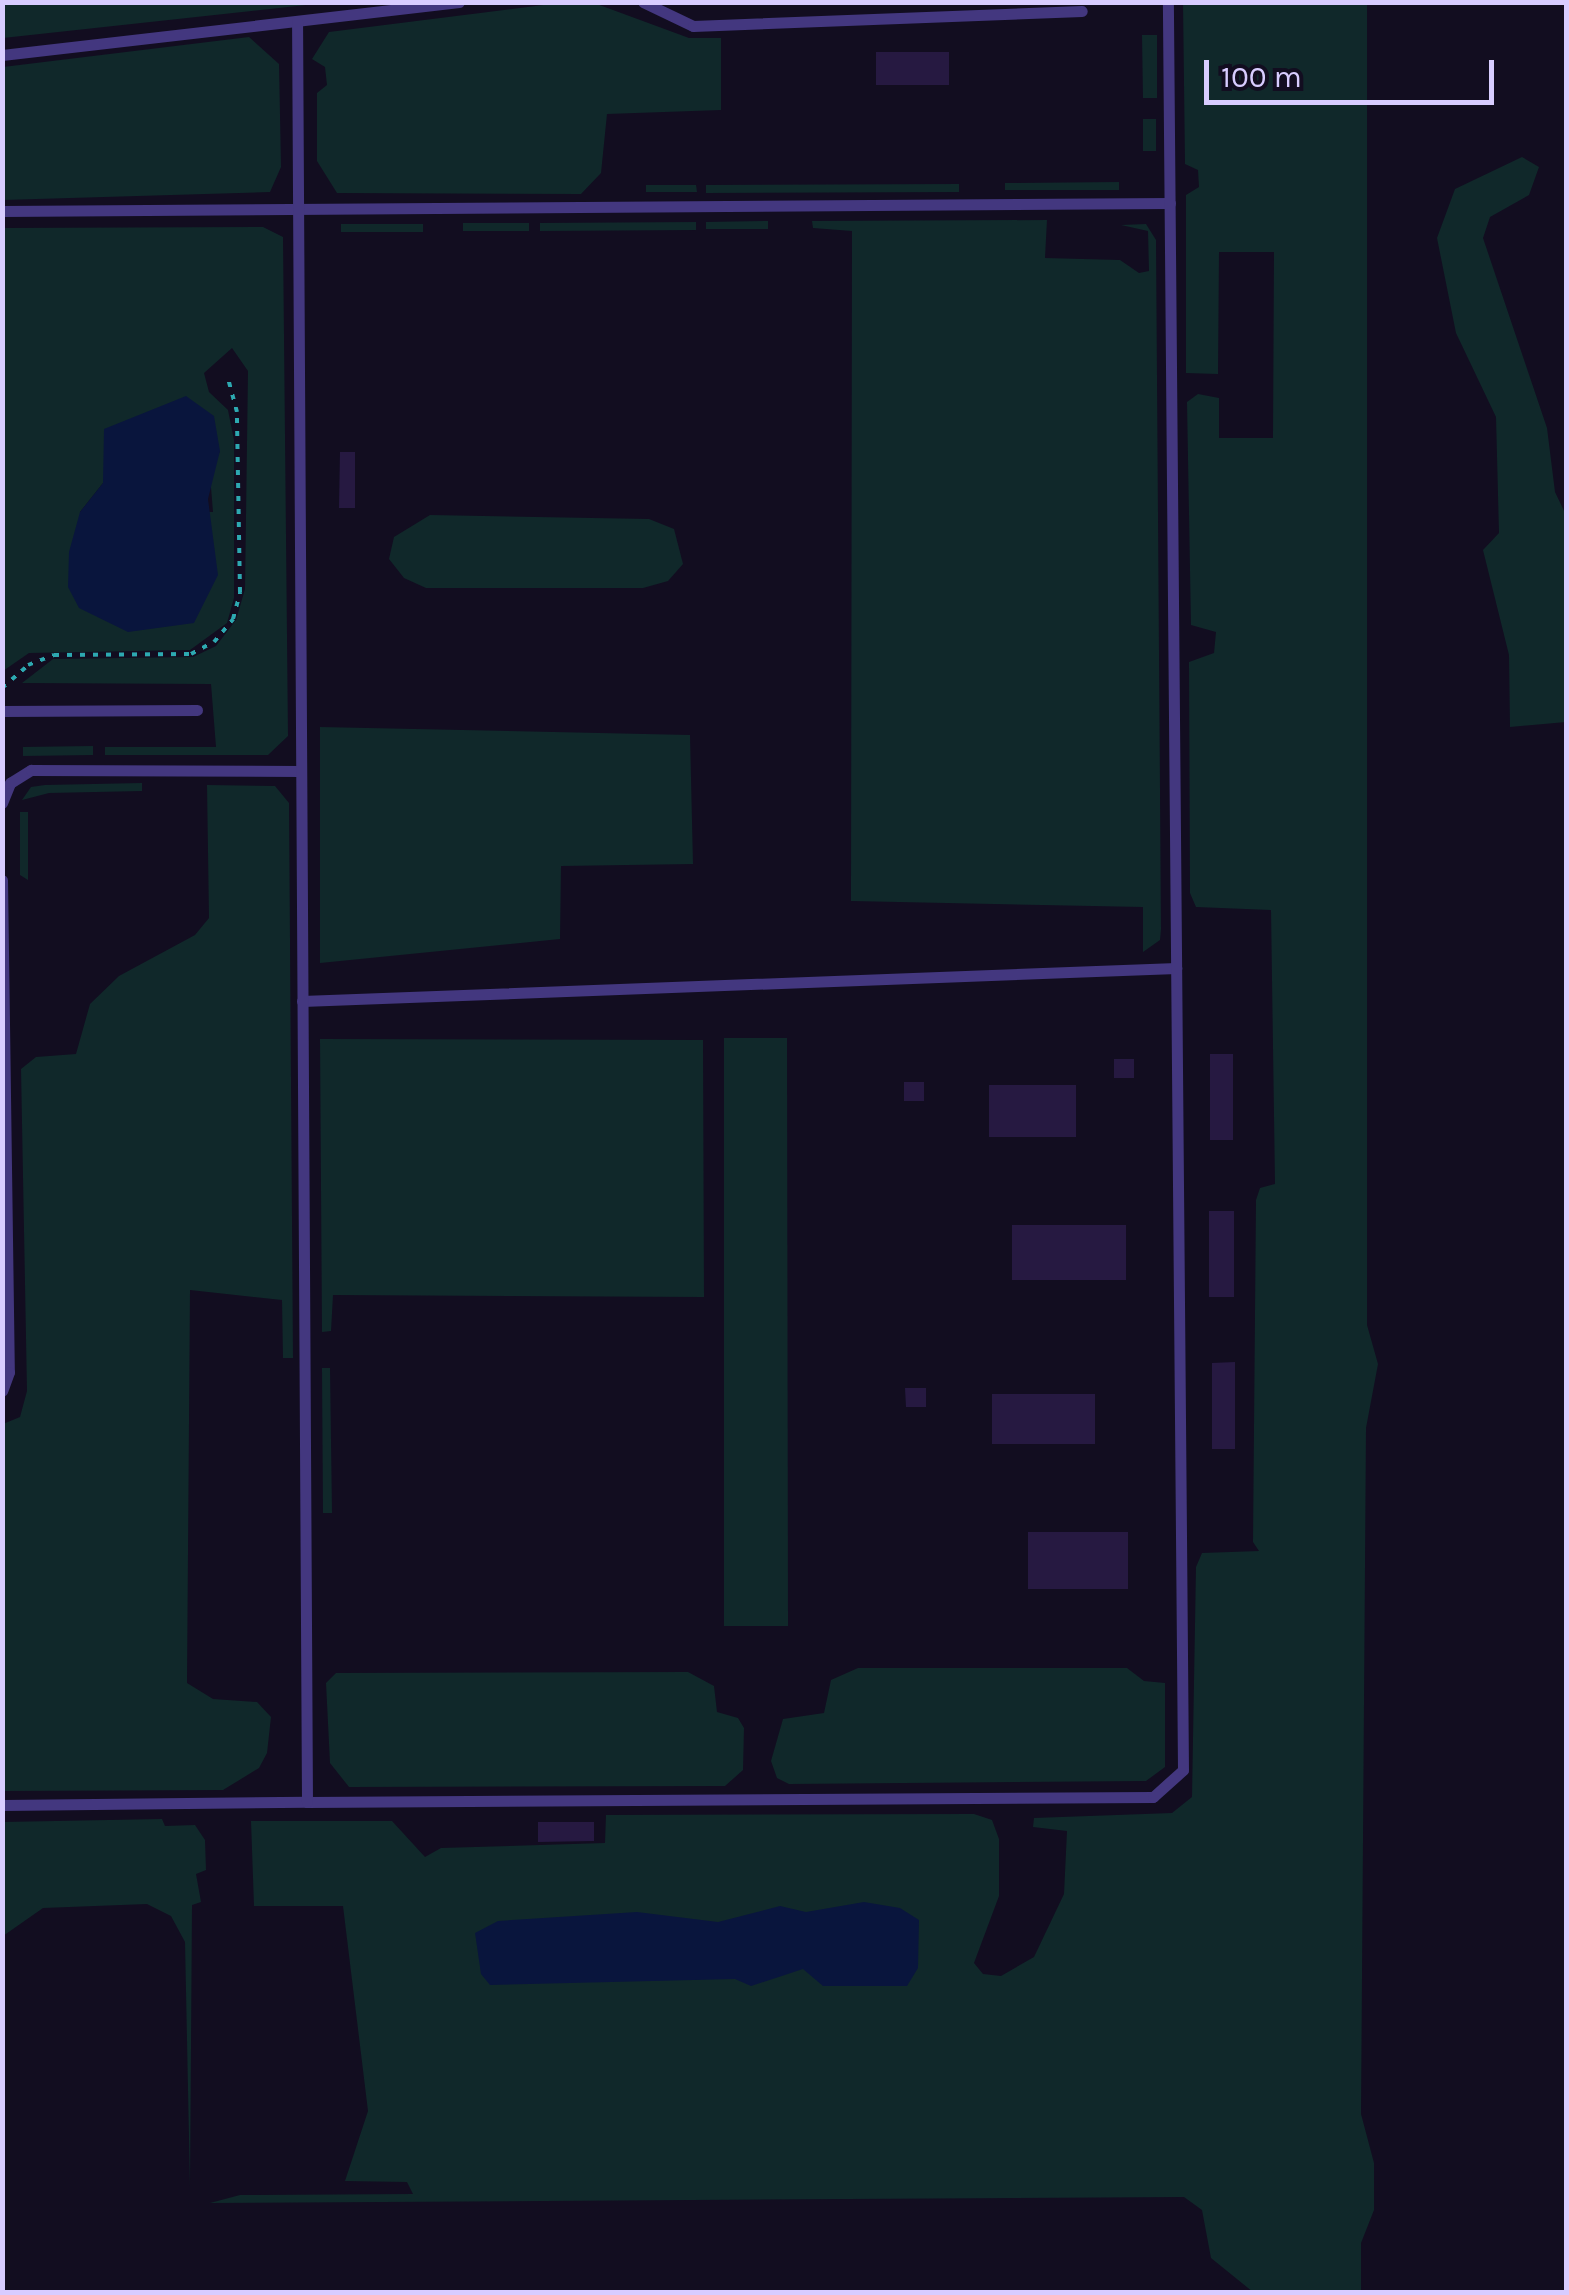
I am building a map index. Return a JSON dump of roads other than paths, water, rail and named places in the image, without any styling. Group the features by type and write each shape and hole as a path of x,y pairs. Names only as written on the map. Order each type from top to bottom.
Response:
{"lane":[{"path":"2,56 458,2"},
{"path":"644,2 693,26 1082,11"},
{"path":"2,1805 1153,1797 1177,1782 1183,1770 1168,2"},
{"path":"297,22 307,1802"},
{"path":"2,211 1170,203"},
{"path":"2,711 197,710"},
{"path":"2,803 6,778 30,770 301,770"},
{"path":"2,880 10,1372 2,1391"},
{"path":"302,1001 1176,968"}],"water":[{"path":"186,396 214,416 220,451 208,499 218,575 194,623 128,632 79,608 68,587 69,552 80,512 103,483 104,429"},
{"path":"864,1902 900,1908 919,1920 918,1968 907,1986 823,1986 803,1969 751,1986 735,1979 490,1985 481,1974 475,1933 498,1921 637,1912 718,1922 780,1906 806,1912"}]}
